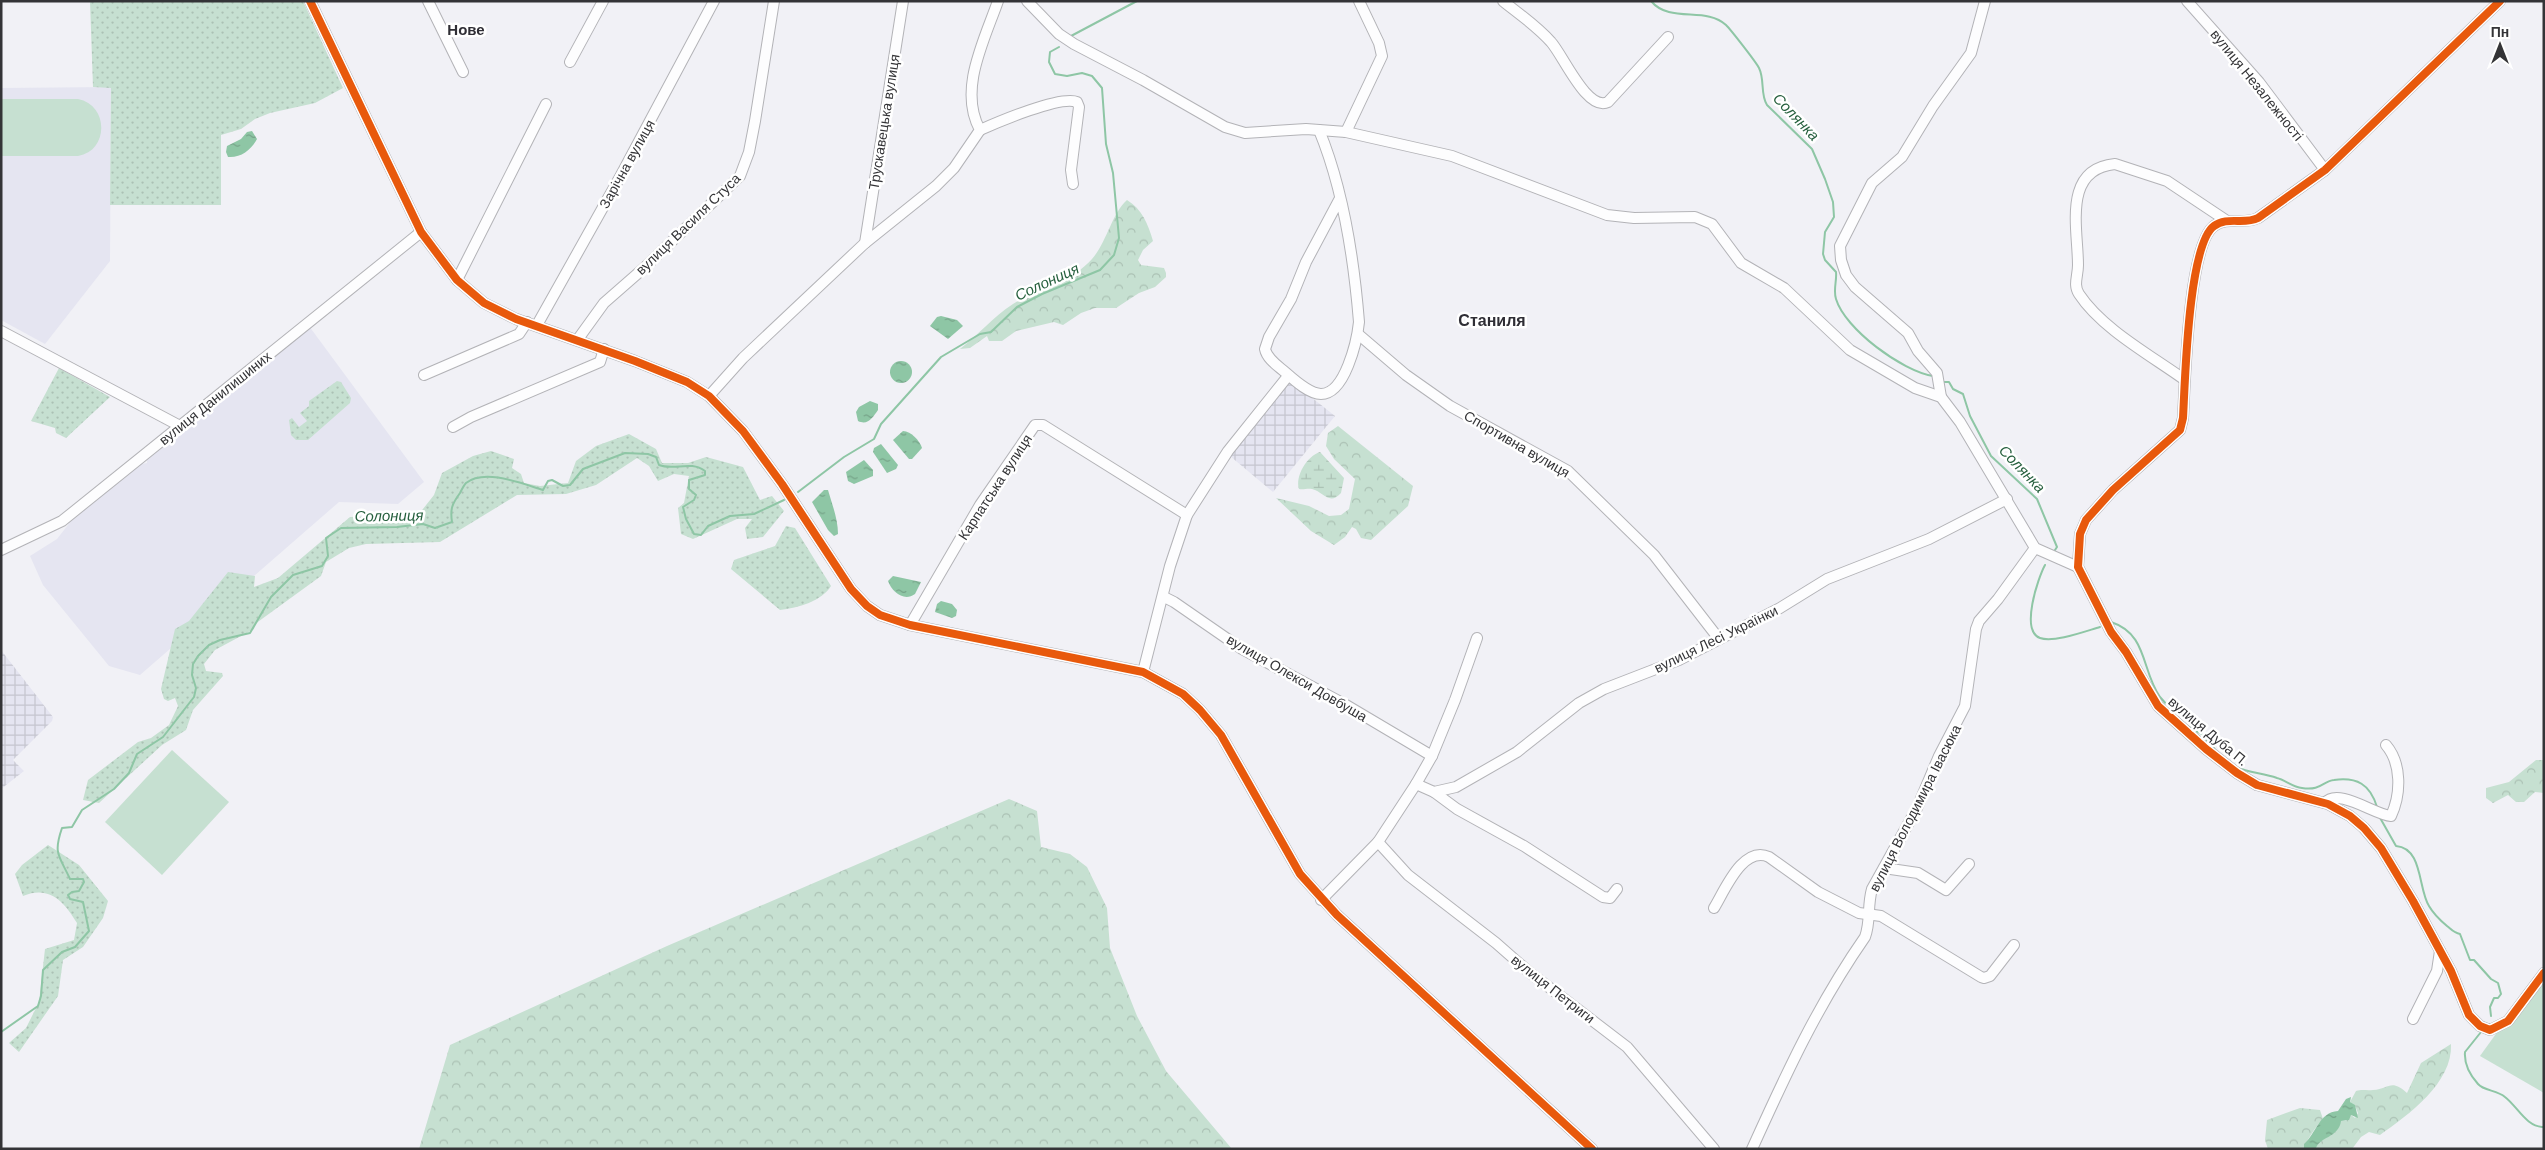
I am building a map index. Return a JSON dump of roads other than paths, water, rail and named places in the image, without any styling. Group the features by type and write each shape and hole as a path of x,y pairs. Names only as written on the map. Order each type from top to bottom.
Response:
{"street":[{"path":"310,1 421,232 457,280 484,303 532,324 578,339 687,382 709,396 743,431 782,484 851,589 867,606 880,615 910,625 1143,672 1183,694 1200,710 1221,735 1300,874 1321,900 1592,1149"},
{"path":"428,1 463,72"},
{"path":"570,62 603,1"},
{"name":"Зарічна вулиця","path":"424,375 519,334 532,324 620,177 714,1"},
{"name":"вулиця Василя Стуса","path":"578,339 604,303 644,268 740,176 749,152 756,121 774,1"},
{"name":"Трускавецька вулиця","path":"865,244 903,1"},
{"path":"980,130 971,108 972,83 998,1"},
{"path":"1027,1 1059,34 1074,44 1143,80 1225,127 1245,133 1319,130 1346,132 1452,156 1607,215 1634,218 1695,217 1705,220 1712,224 1741,263 1784,288 1850,350 1915,388 1941,397"},
{"path":"1346,132 1381,63 1382,56 1379,44 1359,1"},
{"path":"1503,1 1553,44 1578,84 1597,103 1602,105 1608,102 1668,37"},
{"path":"1985,1 1971,53 1933,106 1902,157 1872,183 1840,246 1840,260 1846,275 1854,287 1908,333 1918,350 1937,374 1941,397 1960,422 2007,499 2034,548 2078,567 2080,534 2086,520 2113,490 2180,430 2183,418 2189,325 2196,274 2205,237 2216,224 2227,221 2249,222 2258,218 2325,170 2500,1"},
{"name":"вулиця Незалежності","path":"2187,1 2259,82 2325,170"},
{"path":"709,396 743,358 865,244 936,186 954,168 980,130 1022,112 1061,102 1077,102 1079,107 1071,170 1073,184"},
{"path":"457,280 546,104"},
{"path":"1319,130 1330,158 1339,200 1356,296 1358,334 1342,378 1329,393 1320,394 1311,392 1288,376 1266,352 1266,343 1291,299 1306,262 1339,200"},
{"path":"2186,380 2105,322 2079,294 2076,287 2078,266 2075,232 2078,190 2091,173 2106,165 2115,164 2167,181 2227,221"},
{"name":"вулиця Данилишиних","path":"1,550 62,520 421,232"},
{"path":"1,331 180,426"},
{"name":"Спортивна вулиця","path":"1358,334 1406,375 1450,406 1568,472 1654,555 1719,639"},
{"path":"453,427 470,417 600,362 604,349"},
{"path":"1143,672 1164,597 1170,566 1187,516 1228,451 1288,376"},
{"name":"Карпатська вулиця","path":"910,625 980,505 1035,425 1043,425 1187,516"},
{"name":"вулиця Лесі Українки","path":"1434,792 1456,787 1517,752 1579,703 1598,692 1679,660 1780,608 1827,579 1929,539 2007,499"},
{"name":"вулиця Володимира Івасюка","path":"1752,1149 1784,1076 1814,1019 1865,937 1869,927 1868,904 1872,889 1917,808 1939,756 1965,706 1976,629 1979,621 1998,599 2034,548"},
{"name":"вулиця Дуба П.","path":"2078,567 2111,632 2126,652 2158,706 2206,750 2257,785 2325,803 2350,816 2364,828 2381,848 2440,951 2458,984 2469,1015 2484,1028 2490,1030 2508,1020 2544,973"},
{"name":"вулиця Олекси Довбуша","path":"1164,597 1242,649 1346,705 1432,756"},
{"path":"1321,900 1378,842 1416,784 1432,756 1455,700 1476,638"},
{"name":"вулиця Дуба П.","path":"2325,803 2331,799 2354,801 2379,813 2388,816 2392,814 2398,787 2395,760 2386,745"},
{"path":"1416,784 1434,792 1456,809 1524,846 1603,897 1610,898 1617,889"},
{"name":"вулиця Петриги","path":"1378,842 1408,874 1496,943 1529,972 1627,1047 1714,1149"},
{"path":"1714,908 1742,865 1748,858 1760,854 1769,857 1818,892 1850,909 1869,915 1881,916 1984,978 1990,976 2014,945"},
{"path":"1884,868 1918,873 1946,890 1969,864"},
{"path":"2413,1019 2437,971 2440,951"}],"water":[{"path":"252,131 257,139 252,147 241,155 228,157 226,152 227,146 241,139 247,132"},
{"path":"941,316 957,320 963,326 948,339 930,326 937,317"},
{"path":"901,361 909,364 912,372 909,380 901,383 893,380 890,372 893,364"},
{"path":"870,401 878,404 878,410 867,422 858,421 856,412 859,407"},
{"path":"903,431 915,437 922,448 912,459 909,459 893,440"},
{"path":"881,444 898,465 896,469 887,473 873,452 874,448"},
{"path":"864,460 873,470 873,476 854,484 848,481 846,472"},
{"path":"824,490 828,490 836,517 838,534 834,536 828,530 812,502"},
{"path":"893,576 921,582 915,594 907,597 899,595 890,585 888,581"},
{"path":"941,601 952,604 957,610 956,616 952,618 935,612 937,604"},
{"path":"2351,1097 2350,1102 2355,1105 2358,1118 2351,1115 2349,1120 2341,1121 2337,1131 2320,1142 2316,1149 2304,1149 2304,1144 2322,1119 2332,1112 2338,1111 2346,1099"}],"waterway":[{"name":"Солониця","path":"1071,36 1137,1"},
{"name":"Солянка","path":"1651,1 1659,8 1668,12 1709,16 1718,19 1726,25 1749,53 1761,73 1767,105 1812,149 1825,179 1833,202 1834,217 1825,232 1823,254 1825,260 1836,272 1835,296 1841,311 1862,335 1876,347 1906,366 1933,376"},
{"name":"Солониця","path":"798,492 844,457 874,439 881,424 941,357 980,334 991,332 1017,307 1042,294 1100,270 1114,255 1119,238 1113,173 1106,144 1102,88 1092,76 1082,73 1067,76 1055,74 1049,62 1050,52 1059,47"},
{"name":"Солянка","path":"1944,382 1949,382 1953,389 1963,394 1970,416 1991,456 2037,499 2057,547 2053,553"},
{"name":"Солониця","path":"1,1032 38,1006 41,996 43,970 62,952 75,947 89,931 83,902 70,899 68,895 79,891 84,882 83,879 70,879 60,859 58,844 62,828 72,827 82,810 114,789 129,773 137,754 163,737 194,697 196,688 192,675 193,664 198,656 209,645 220,640 250,633 271,597 293,575 322,566 328,556 326,538 341,528 397,527 423,524 435,528 452,522 453,504 465,484 474,479 493,477 515,481 543,490 548,481 552,480 563,486 570,485 583,469 625,453 648,454 656,457 659,465 665,467 694,466 705,471 705,475 689,480 689,489 696,495 694,500 683,507 686,519 694,534 701,535 708,526 730,516 754,514 784,500"},
{"name":"Солянка","path":"2045,565 2038,581 2032,604 2031,625 2034,633 2040,638 2053,639 2100,627"},
{"name":"Солянка","path":"2111,622 2132,635 2138,644 2154,687 2178,718"},
{"name":"Солянка","path":"2187,726 2202,734 2217,752"},
{"name":"Солянка","path":"2236,767 2308,789 2334,780 2356,781 2371,793 2377,807"},
{"name":"Солянка","path":"2379,816 2396,846 2405,848 2415,861 2426,899 2431,909 2445,924 2460,934 2470,960 2474,960 2491,979 2498,983 2501,994 2498,998 2494,998 2490,1007 2491,1016"},
{"name":"Солянка","path":"2481,1032 2465,1052 2468,1069 2472,1077 2481,1086 2505,1097 2532,1124 2544,1127"}],"district":[{"name":"Нове","path":"466,30"},
{"name":"Станиля","path":"1492,320"}]}
